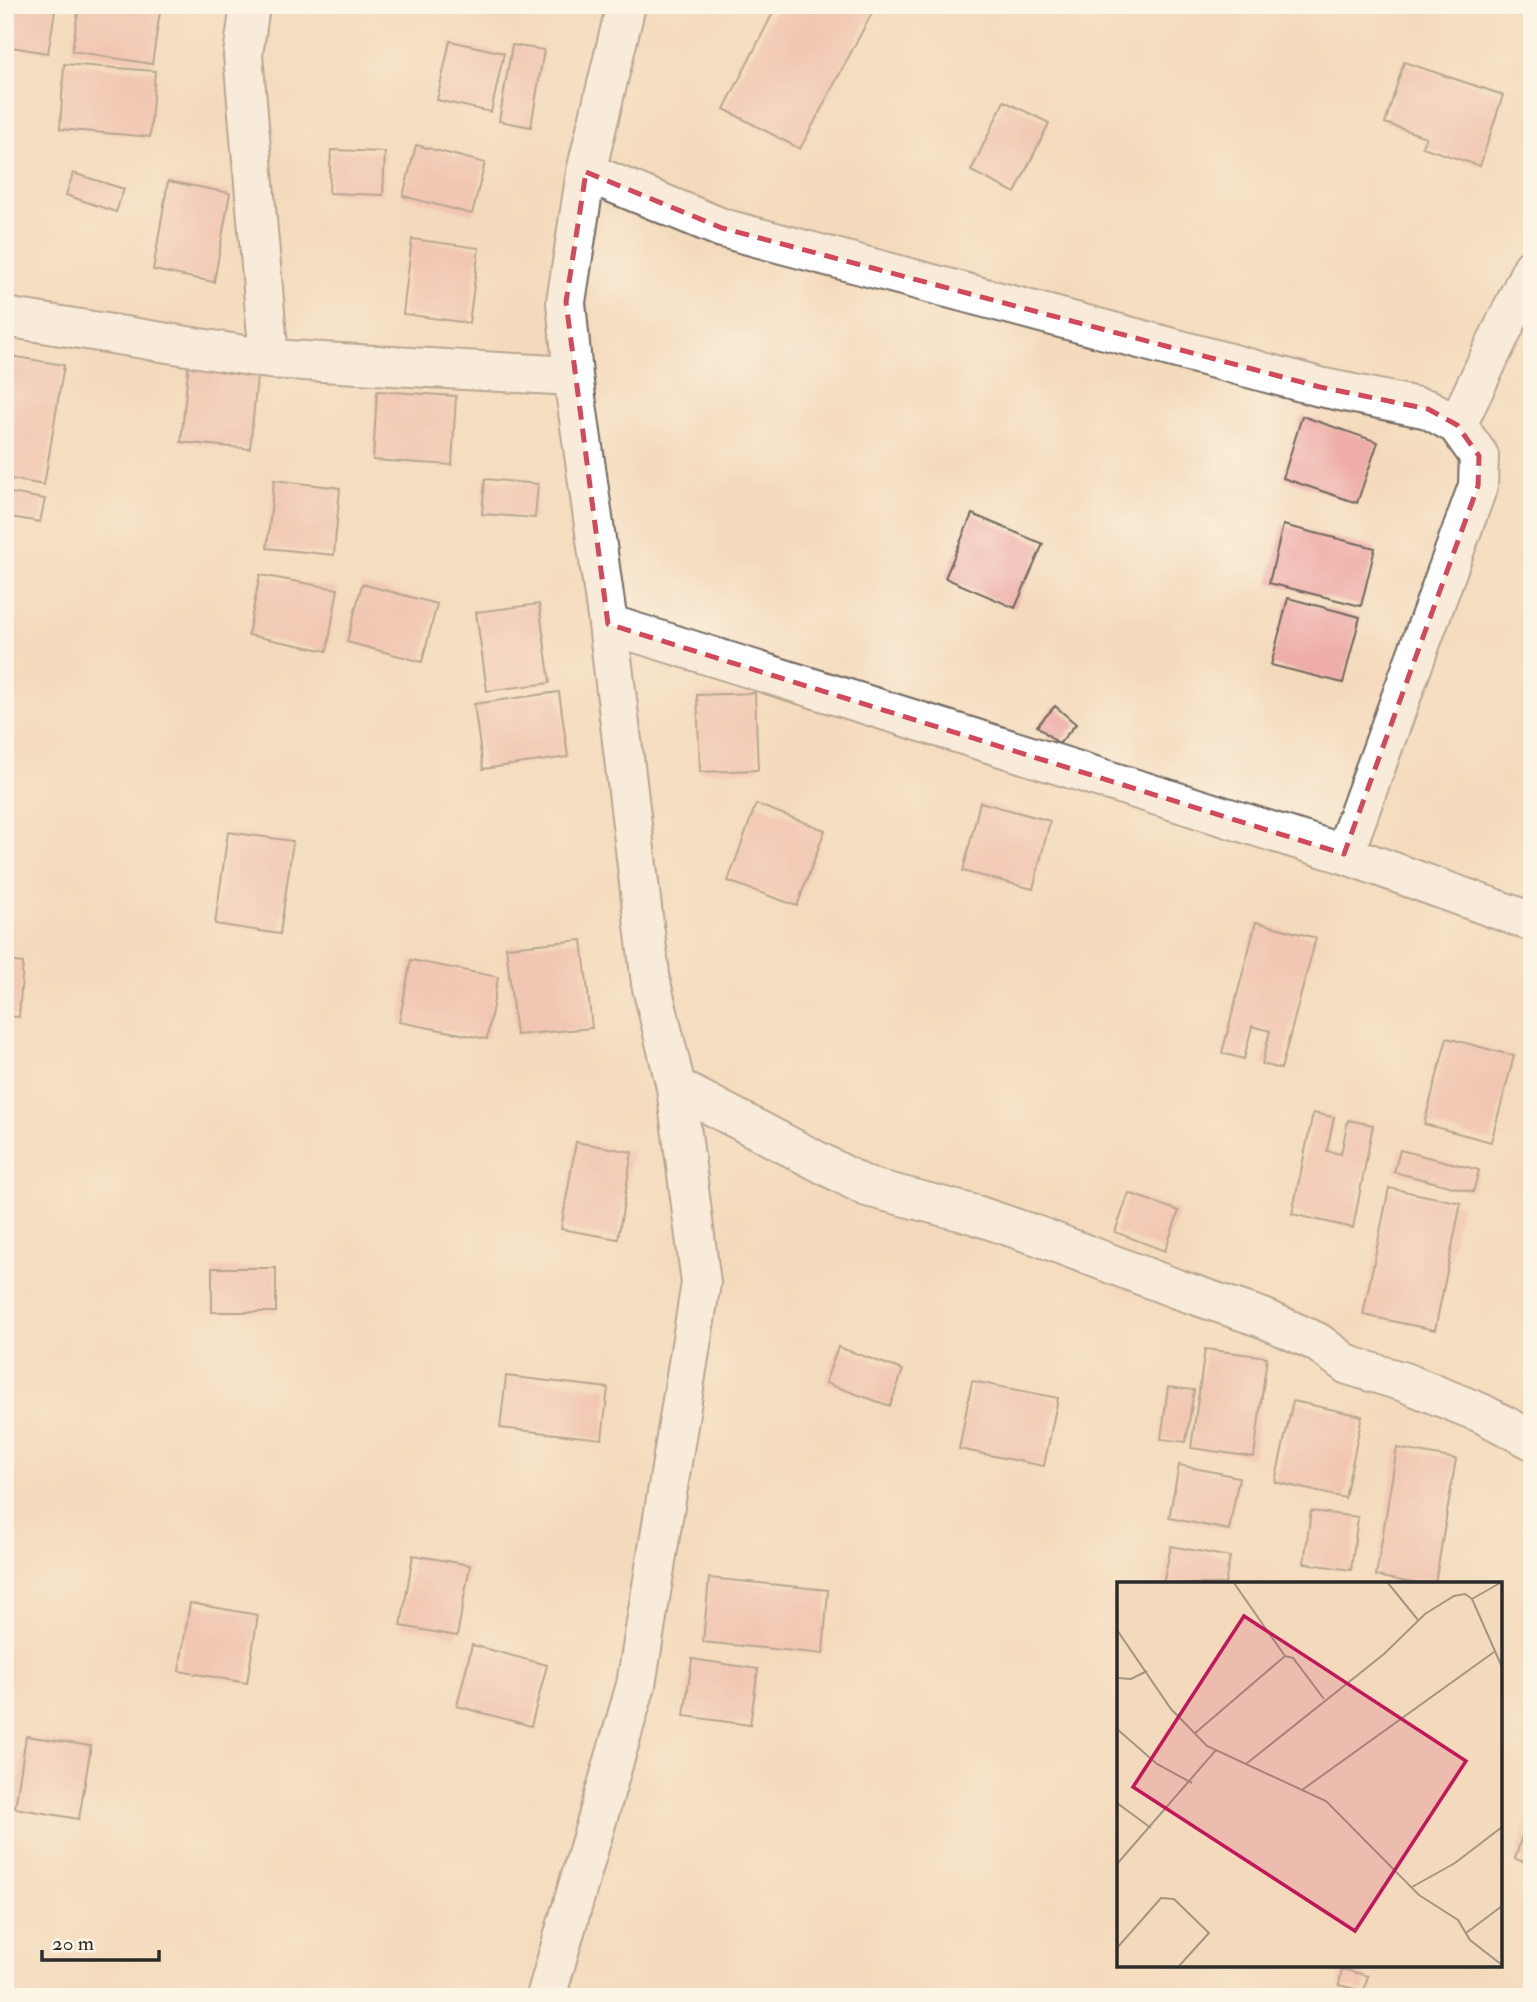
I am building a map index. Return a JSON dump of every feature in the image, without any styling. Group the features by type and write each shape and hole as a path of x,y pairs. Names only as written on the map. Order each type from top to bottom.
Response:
{"street":[{"path":"250,5 243,55 269,359"},
{"path":"546,1997 636,1685 701,1283 676,1087 651,982 608,624 573,376 566,302 586,172 626,5"},
{"path":"586,172 722,228 1320,387 1428,409 1457,425 1479,456 1478,486 1343,854"},
{"path":"1457,425 1532,268"},
{"path":"5,317 269,359 573,376"},
{"path":"608,624 1343,854 1532,922"},
{"path":"676,1087 867,1187 976,1215 1028,1232 1177,1289 1263,1318 1317,1342 1348,1365 1404,1382 1481,1413 1532,1440"}],"highlighted area":[{"path":"586,172 722,228 1320,387 1428,409 1457,425 1479,456 1478,486 1344,854 608,624 566,302"}],"building":[{"path":"5,5 56,5 48,53 5,46"},
{"path":"79,5 161,5 152,64 72,51"},
{"path":"777,5 867,5 874,9 800,149 724,109"},
{"path":"450,41 504,53 491,112 437,100"},
{"path":"512,45 544,50 531,127 499,121"},
{"path":"1404,62 1503,95 1480,166 1422,147 1426,137 1385,123"},
{"path":"64,64 155,71 150,137 60,129"},
{"path":"1004,101 1049,123 1015,193 971,171"},
{"path":"416,145 485,163 472,214 403,196"},
{"path":"331,150 385,152 383,195 329,193"},
{"path":"73,173 124,189 116,212 66,195"},
{"path":"168,181 230,193 214,282 153,270"},
{"path":"412,239 479,248 469,323 403,314"},
{"path":"5,355 64,365 44,485 5,478"},
{"path":"189,360 258,367 250,449 181,442"},
{"path":"377,391 456,396 452,465 373,460"},
{"path":"1302,416 1378,442 1357,503 1283,478"},
{"path":"485,479 538,484 535,518 482,514"},
{"path":"274,480 340,488 334,555 267,548"},
{"path":"5,492 45,499 40,522 5,516"},
{"path":"972,514 1043,544 1015,608 945,578"},
{"path":"1283,525 1375,548 1361,606 1269,583"},
{"path":"260,575 338,589 327,651 248,635"},
{"path":"362,584 437,604 422,662 347,642"},
{"path":"1288,598 1360,617 1343,683 1271,665"},
{"path":"539,604 550,683 487,691 476,612"},
{"path":"559,692 568,757 483,769 474,704"},
{"path":"755,693 758,770 700,772 697,695"},
{"path":"1055,706 1076,724 1059,744 1037,726"},
{"path":"980,802 1050,821 1033,889 963,871"},
{"path":"756,804 825,830 797,906 728,881"},
{"path":"228,832 293,841 280,934 215,924"},
{"path":"1256,922 1316,938 1281,1069 1262,1064 1270,1031 1252,1026 1244,1059 1222,1053"},
{"path":"582,940 592,1028 516,1035 506,947"},
{"path":"411,960 498,977 487,1039 399,1022"},
{"path":"5,961 23,963 19,1017 5,1016"},
{"path":"1447,1038 1514,1056 1491,1142 1424,1124"},
{"path":"1313,1113 1334,1117 1327,1151 1341,1154 1348,1120 1373,1125 1353,1228 1292,1214"},
{"path":"576,1142 632,1152 618,1239 561,1229"},
{"path":"1400,1150 1479,1170 1473,1192 1394,1172"},
{"path":"1389,1188 1461,1203 1435,1330 1363,1315"},
{"path":"1129,1193 1179,1211 1165,1251 1115,1232"},
{"path":"212,1268 276,1268 276,1312 212,1312"},
{"path":"838,1347 903,1370 890,1406 825,1383"},
{"path":"1205,1349 1267,1357 1254,1457 1191,1448"},
{"path":"506,1376 608,1388 602,1439 500,1428"},
{"path":"972,1381 1058,1398 1044,1466 959,1449"},
{"path":"1168,1387 1194,1390 1186,1442 1161,1439"},
{"path":"1293,1401 1362,1416 1345,1498 1275,1482"},
{"path":"1397,1448 1456,1459 1435,1582 1408,1582 1376,1576"},
{"path":"1179,1465 1239,1477 1229,1530 1169,1518"},
{"path":"1311,1511 1358,1517 1351,1570 1304,1563"},
{"path":"1171,1546 1230,1557 1225,1582 1163,1582"},
{"path":"413,1555 470,1565 457,1636 401,1626"},
{"path":"709,1578 828,1590 823,1654 703,1642"},
{"path":"190,1603 258,1615 247,1683 179,1671"},
{"path":"472,1645 547,1665 531,1726 457,1706"},
{"path":"692,1659 758,1669 750,1725 684,1716"},
{"path":"26,1736 91,1746 79,1819 15,1808"},
{"path":"1532,1807 1532,1864 1515,1859"},
{"path":"1342,1969 1368,1976 1364,1991 1339,1985"}]}
